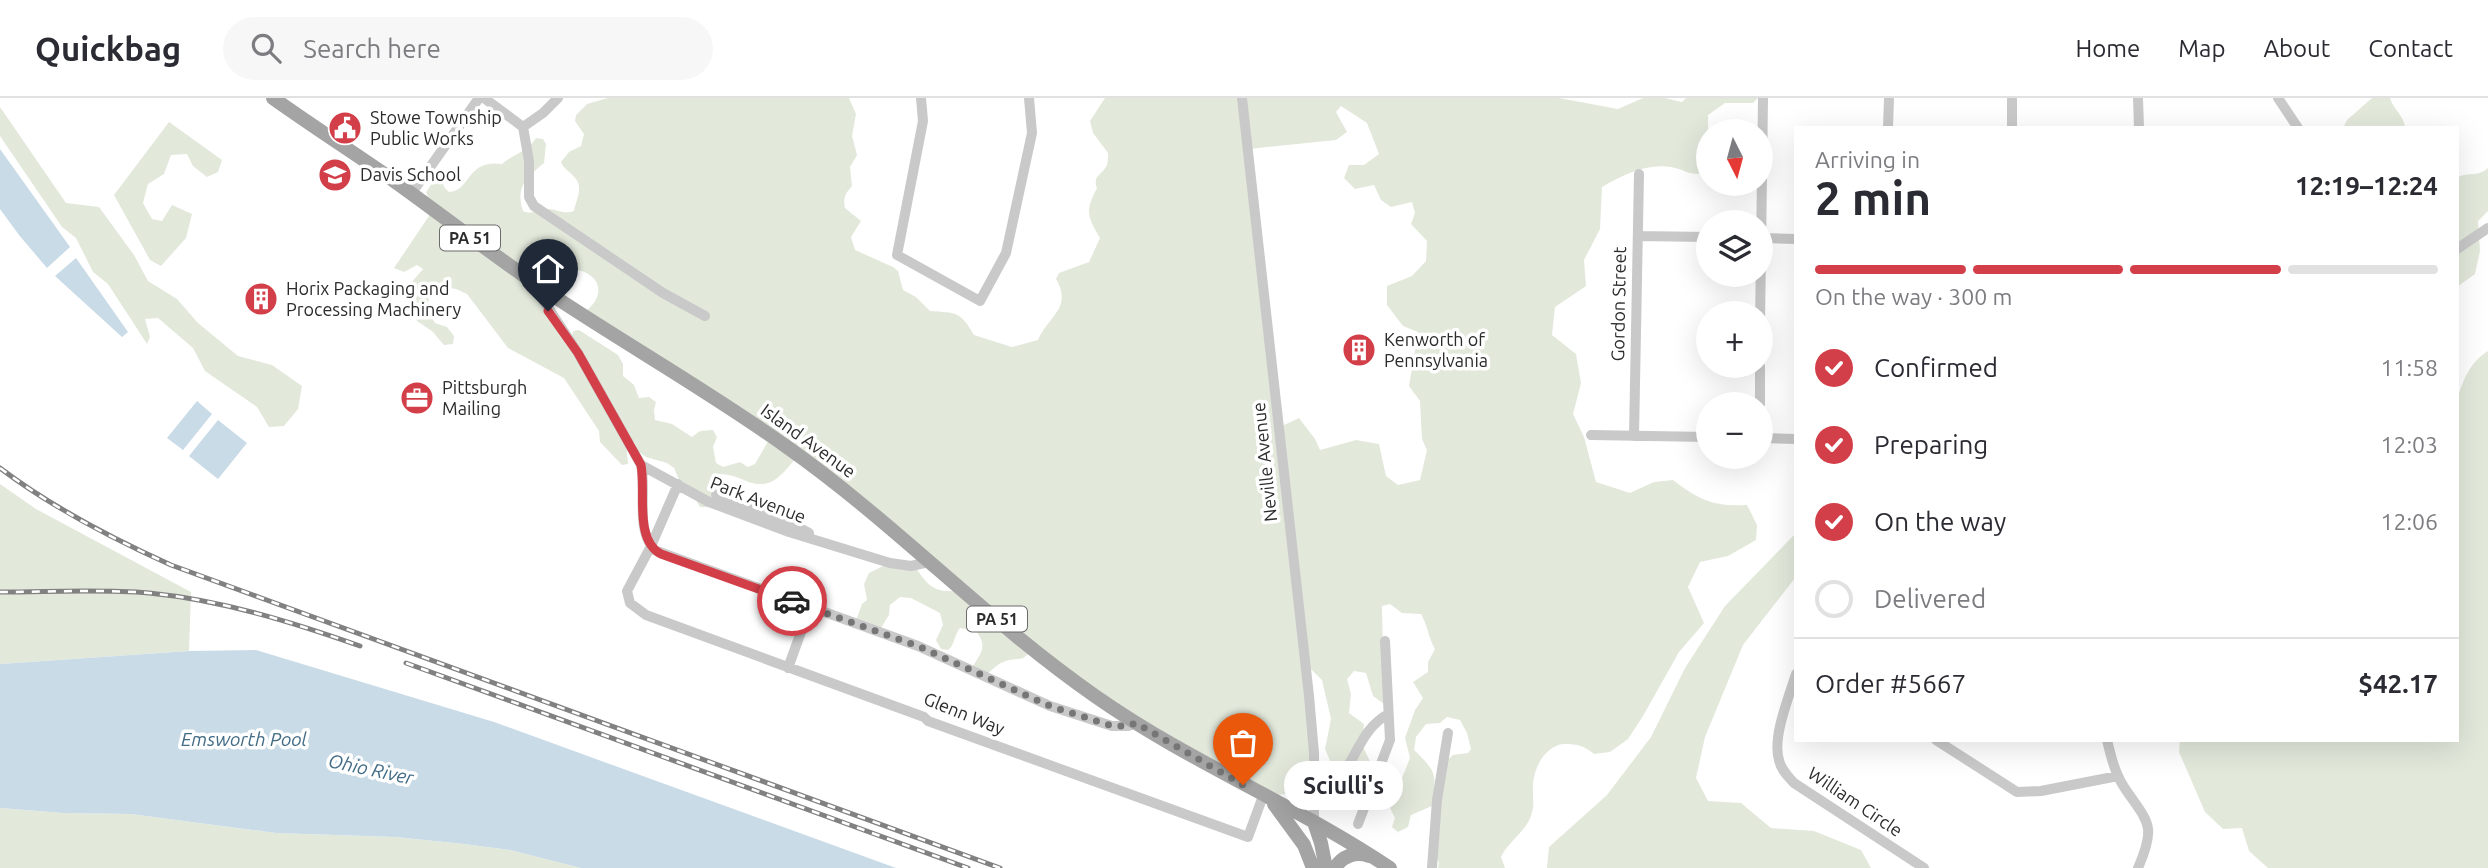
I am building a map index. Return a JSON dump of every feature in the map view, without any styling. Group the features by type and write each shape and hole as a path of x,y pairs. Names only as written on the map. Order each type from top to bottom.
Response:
{"main road":[{"name":"Island Avenue","path":"273,98 530,281 789,448 871,512 1025,643 1093,695 1184,753 1314,822"},
{"path":"1267,798 1304,845 1315,868"},
{"path":"1314,822 1315,868"},
{"path":"1314,822 1326,868"},
{"name":"PA 51","path":"1314,822 1390,868"},
{"path":"1335,868 1349,856 1364,854 1377,859"}],"street":[{"path":"411,194 482,98 523,127 529,161 528,197 534,206 663,293 705,316"},
{"path":"523,127 558,98"},
{"path":"921,98 923,121 897,255 981,301 1006,253 1032,133 1029,98"},
{"name":"Neville Avenue","path":"1242,98 1309,696 1314,753 1314,822"},
{"path":"1761,210 1763,98"},
{"path":"1888,126 1889,98"},
{"path":"2012,98 2012,126"},
{"path":"2138,98 2139,126"},
{"path":"2278,98 2297,126"},
{"name":"Gordon Street","path":"1634,436 1639,174"},
{"path":"2459,247 2488,228"},
{"path":"1638,236 1696,237"},
{"path":"1773,238 1794,239"},
{"path":"530,281 578,353 641,465 645,536 651,546 661,554 918,646 1050,706 1112,726 1136,723"},
{"path":"1591,435 1696,437"},
{"path":"1773,438 1794,439"},
{"name":"Park Avenue","path":"641,465 709,502 789,532 890,563 911,566 929,562"},
{"path":"651,546 678,484"},
{"name":"Park Avenue","path":"716,495 792,524 827,543"},
{"name":"Glenn Way","path":"651,546 627,591 629,603 636,610 665,623 1248,837 1267,798"},
{"path":"788,668 810,607"},
{"path":"1357,824 1390,740 1385,641"},
{"name":"William Circle","path":"1794,682 1777,748 1785,773 1794,783 1924,868"},
{"path":"1314,790 1335,780 1342,773 1367,730 1388,714"},
{"path":"1432,868 1437,800 1448,733"},
{"path":"1939,742 2017,792 2042,791 2118,776"},
{"path":"2108,742 2118,776 2144,815 2148,826 2149,838 2142,867"}],"shaded area":[{"path":"608,98 849,98 856,114 852,136 857,155 850,167 852,186 844,201 845,208 861,221 851,237 855,250 898,271 903,290 916,297 930,311 957,315 965,321 974,335 1012,347 1038,340 1060,305 1061,289 1056,279 1059,273 1089,262 1100,238 1090,219 1089,208 1097,188 1096,180 1107,165 1108,153 1093,133 1090,121 1105,98 1242,98 1311,754 1309,783 1292,794 1270,795 1091,688 1033,644 881,515 585,312 596,299 598,292 598,286 590,275 573,269 557,295 431,204 426,192 435,179 442,178 444,187 449,192 456,190 475,170 490,164 502,164 528,147 536,138 543,139 546,144 544,163 524,183 521,195 523,211 574,211 579,193 578,183 561,162 569,152 581,146 584,134 575,121 576,115 587,104"},
{"path":"1244,98 1559,98 1618,109 1643,98 1665,98 1682,102 1686,98 1758,98 1753,103 1725,103 1708,115 1708,119 1696,119 1696,174 1662,166 1644,168 1602,187 1600,229 1584,260 1586,286 1555,307 1552,335 1576,354 1581,383 1573,414 1584,437 1596,482 1630,493 1654,482 1673,480 1707,501 1725,505 1747,505 1757,525 1756,540 1728,556 1700,562 1688,587 1704,623 1679,652 1628,739 1610,752 1594,754 1577,745 1558,745 1542,758 1534,777 1530,819 1501,857 1505,868 1438,868 1435,851 1444,763 1453,755 1468,753 1471,749 1460,720 1447,717 1440,723 1426,724 1416,737 1414,750 1428,764 1434,775 1432,806 1411,815 1408,827 1398,832 1392,827 1395,818 1390,808 1410,758 1405,738 1415,710 1423,698 1413,682 1428,672 1428,662 1435,649 1421,614 1402,613 1390,604 1382,606 1384,704 1373,696 1366,673 1354,671 1347,679 1351,694 1349,713 1364,724 1362,745 1371,763 1355,791 1336,798 1331,792 1335,786 1331,763 1325,749 1331,719 1322,680 1308,666 1282,426 1299,418 1320,450 1356,440 1379,444 1386,476 1398,485 1420,480 1427,450 1422,439 1420,401 1409,386 1418,332 1403,326 1387,305 1387,286 1412,276 1426,261 1427,241 1411,224 1415,213 1412,202 1391,207 1381,200 1374,185 1355,189 1344,178 1349,165 1364,165 1379,154 1367,123 1341,106 1336,112 1347,132 1336,140 1249,149"},
{"path":"2372,98 2390,98 2404,126 2344,126 2347,120"},
{"path":"0,107 66,203 99,207 134,255 148,281 177,299 198,323 238,356 272,365 302,386 298,409 284,426 269,427 257,407 205,371 193,348 158,318 145,319 150,337 147,344 108,284 93,272 76,238 62,227 0,136"},
{"path":"169,122 222,160 218,172 207,177 193,166 187,154 171,155 164,174 148,184 143,203 152,219 162,221 172,205 192,214 186,238 161,266 150,260 114,195"},
{"path":"2488,168 2488,211 2478,221 2480,251 2475,274 2459,286 2459,177 2480,173"},
{"path":"431,213 529,285 563,333 626,441 628,464 622,465 600,442 599,431 564,378 508,348 467,294 445,287 429,297 427,310 435,323 447,327 454,336 453,344 444,345 432,331 417,321 411,304 411,283 423,269 417,265 404,272 394,268"},
{"path":"579,330 618,355 623,364 623,376 634,385 639,398 649,397 656,402 655,420 672,424 692,437 700,431 713,430 717,437 713,447 716,463 723,467 740,462 748,467 755,464 770,438 797,457 769,483 755,484 719,474 715,479 720,493 717,500 711,506 700,507 692,493 680,482 674,468 646,457 629,439 572,338 573,331"},
{"path":"2488,351 2488,868 2268,868 2249,851 2242,828 2223,829 2205,812 2179,752 2180,742 2459,742 2459,394 2476,360"},
{"path":"0,484 36,509 191,592 189,651 0,664"},
{"path":"1794,535 1794,579 1743,645 1705,737 1696,778 1708,801 1741,803 1771,828 1814,831 1861,850 1871,868 1547,868 1549,847 1607,795 1651,737 1685,668 1725,606"},
{"path":"887,564 916,568 925,581 939,590 960,591 1030,649 1028,653 1023,658 1000,663 986,675 972,668 982,646 976,631 960,628 950,648 941,649 936,640 943,625 940,613 911,598 900,597 890,605 889,615 881,628 855,623 862,604 867,600 864,584 869,573"},
{"path":"0,808 63,813 131,814 276,833 395,837 464,844 510,850 581,868 0,868"}],"water":[{"path":"0,149 70,247 47,268 0,209"},
{"path":"76,258 128,332 122,337 55,276"},
{"path":"197,401 212,414 183,450 167,438"},
{"path":"218,420 247,443 218,479 189,456"},
{"name":"Emsworth Pool","path":"256,650 494,722 896,868 581,868 510,850 464,844 395,837 276,833 131,814 63,813 0,808 0,664 189,651"}],"railway":[{"path":"0,468 83,521 171,565 1000,868"},
{"path":"0,592 112,591 176,596 256,613 360,646"},
{"path":"406,663 968,868"}],"way so far":[{"path":"792,601 918,646 1050,706 1112,726 1136,723 1243,785"}],"place":[{"name":"Stowe Township Public Works","path":"345,128"},
{"name":"Davis School","path":"335,175"},
{"name":"Horix Packaging and Processing Machinery","path":"261,299"},
{"name":"Kenworth of Pennsylvania","path":"1359,350"},
{"name":"Pittsburgh Mailing","path":"417,398"},
{"name":"Sciulli's","path":"1243,785"}],"route":[{"path":"548,311 578,353 641,465 644,483 643,524 645,536 654,551 792,601"}],"water label":[{"name":"Ohio River","path":"371,769"}]}
